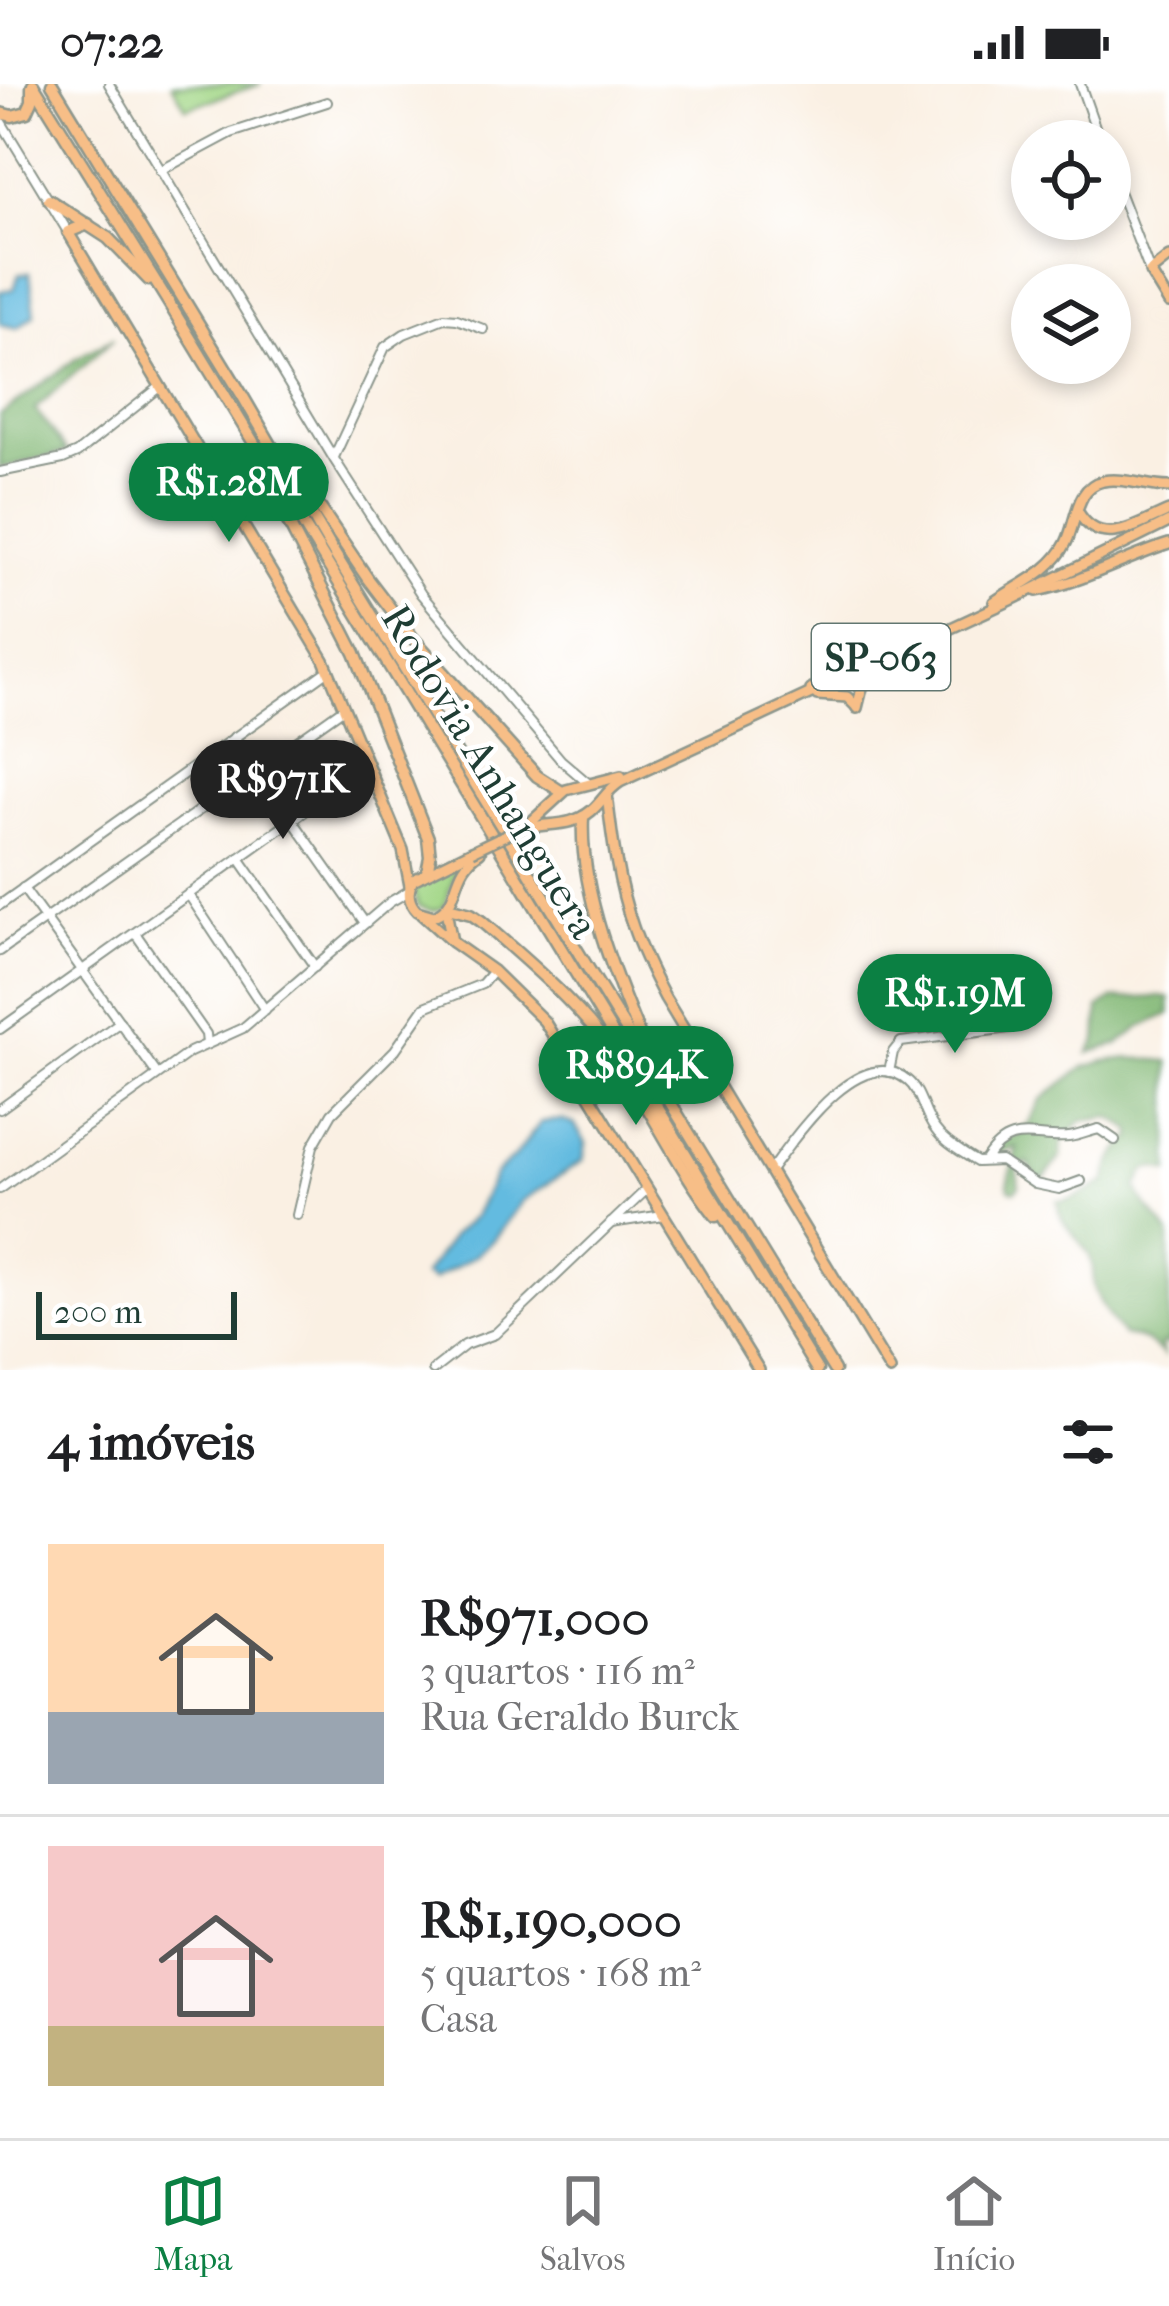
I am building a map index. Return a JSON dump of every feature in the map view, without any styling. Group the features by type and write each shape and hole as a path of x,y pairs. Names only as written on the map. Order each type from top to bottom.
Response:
{"highway":[{"path":"0,117 27,112 32,84"},
{"name":"Rodovia Anhanguera","path":"32,84 817,1370"},
{"name":"Rodovia Anhanguera","path":"52,84 834,1370"},
{"path":"49,200 120,248 167,300"},
{"path":"68,232 88,224"},
{"path":"242,395 413,638 537,776 564,791"},
{"path":"227,400 355,653 428,838 427,873"},
{"path":"584,816 583,854 590,890 618,981 659,1082"},
{"path":"447,909 470,914 494,932 556,987 596,1032 695,1188 750,1260"}],"main road":[{"path":"68,232 329,670 403,850 414,908 493,971 544,1021 759,1370"},
{"path":"1169,257 1150,272 1169,303"},
{"path":"994,602 1059,555 1082,496 1096,483 1112,480 1169,487"},
{"path":"1078,512 1102,533 1169,517"},
{"name":"SP-063","path":"531,825 570,823 597,808 607,790 1026,592 1169,517"},
{"name":"SP-063","path":"899,651 1169,517"},
{"path":"1026,592 1064,586 1169,544"},
{"path":"811,692 837,670 840,652 853,662 899,651"},
{"path":"811,692 847,697 857,708 863,684 895,664 899,651"},
{"name":"SP-063","path":"427,873 531,825 564,791 616,778 811,692"},
{"path":"607,790 614,852 633,927 665,998 890,1370"},
{"path":"584,816 600,820 612,832"},
{"path":"403,850 427,873 410,888"},
{"path":"452,942 447,909 461,868 476,852"},
{"path":"421,914 434,916 447,909"}],"street":[{"path":"109,84 421,595 561,760 589,784"},
{"path":"1080,84 1093,120"},
{"path":"160,171 231,133 327,103"},
{"path":"0,117 68,232"},
{"path":"0,140 17,146"},
{"path":"1131,223 1150,272"},
{"path":"334,459 385,347 434,320 457,319 483,328"},
{"path":"0,472 77,453 160,387"},
{"path":"0,905 329,670"},
{"path":"0,951 344,708"},
{"path":"234,737 365,923"},
{"path":"561,760 568,774 564,791"},
{"path":"0,1029 368,766"},
{"path":"239,858 315,967"},
{"path":"23,888 157,1074"},
{"path":"0,1190 157,1074 232,1035 410,888"},
{"path":"189,895 265,1010"},
{"path":"135,933 206,1034 207,1044"},
{"path":"296,1215 313,1146 332,1114 395,1050 425,1007 482,984 493,971"},
{"path":"0,1109 120,1022"},
{"path":"889,1072 893,1052 902,1042 1010,1028"},
{"path":"770,1171 827,1100 863,1075 889,1072 914,1087 927,1117 947,1142 976,1162 1001,1161 1035,1184 1059,1189 1081,1181"},
{"path":"985,1160 999,1142 1015,1135 1066,1137 1099,1129 1115,1140"},
{"path":"433,1370 465,1346 495,1334 647,1189"},
{"path":"610,1224 663,1215"}],"green space":[{"path":"172,84 261,84 186,108"},
{"path":"114,338 35,409 67,452 0,468 0,415 78,357"},
{"path":"468,856 457,867 444,907 433,911 418,906 413,890 419,880"},
{"path":"1169,998 1169,1014 1118,1044 1089,1053 1097,1040 1099,1008 1113,999"},
{"path":"1130,1058 1169,1061 1169,1172 1146,1170 1137,1187 1169,1235 1169,1344 1161,1344 1163,1355 1145,1341 1123,1336 1110,1319 1094,1286 1090,1257 1066,1226 1057,1201 1105,1182 1115,1157 1133,1137 1132,1130 1110,1117 1082,1121 1062,1140 1061,1157 1044,1178 1037,1178 1028,1163 1019,1164 1019,1186 1014,1191 1008,1184 1017,1147 995,1154 997,1140 1022,1134 1041,1100 1084,1067"}],"water":[{"path":"30,273 35,314 17,328 0,324 0,291 14,289 19,274"},
{"path":"541,1122 574,1124 586,1143 583,1160 522,1201 476,1255 433,1280 424,1275 453,1235 474,1216 495,1174"}]}
